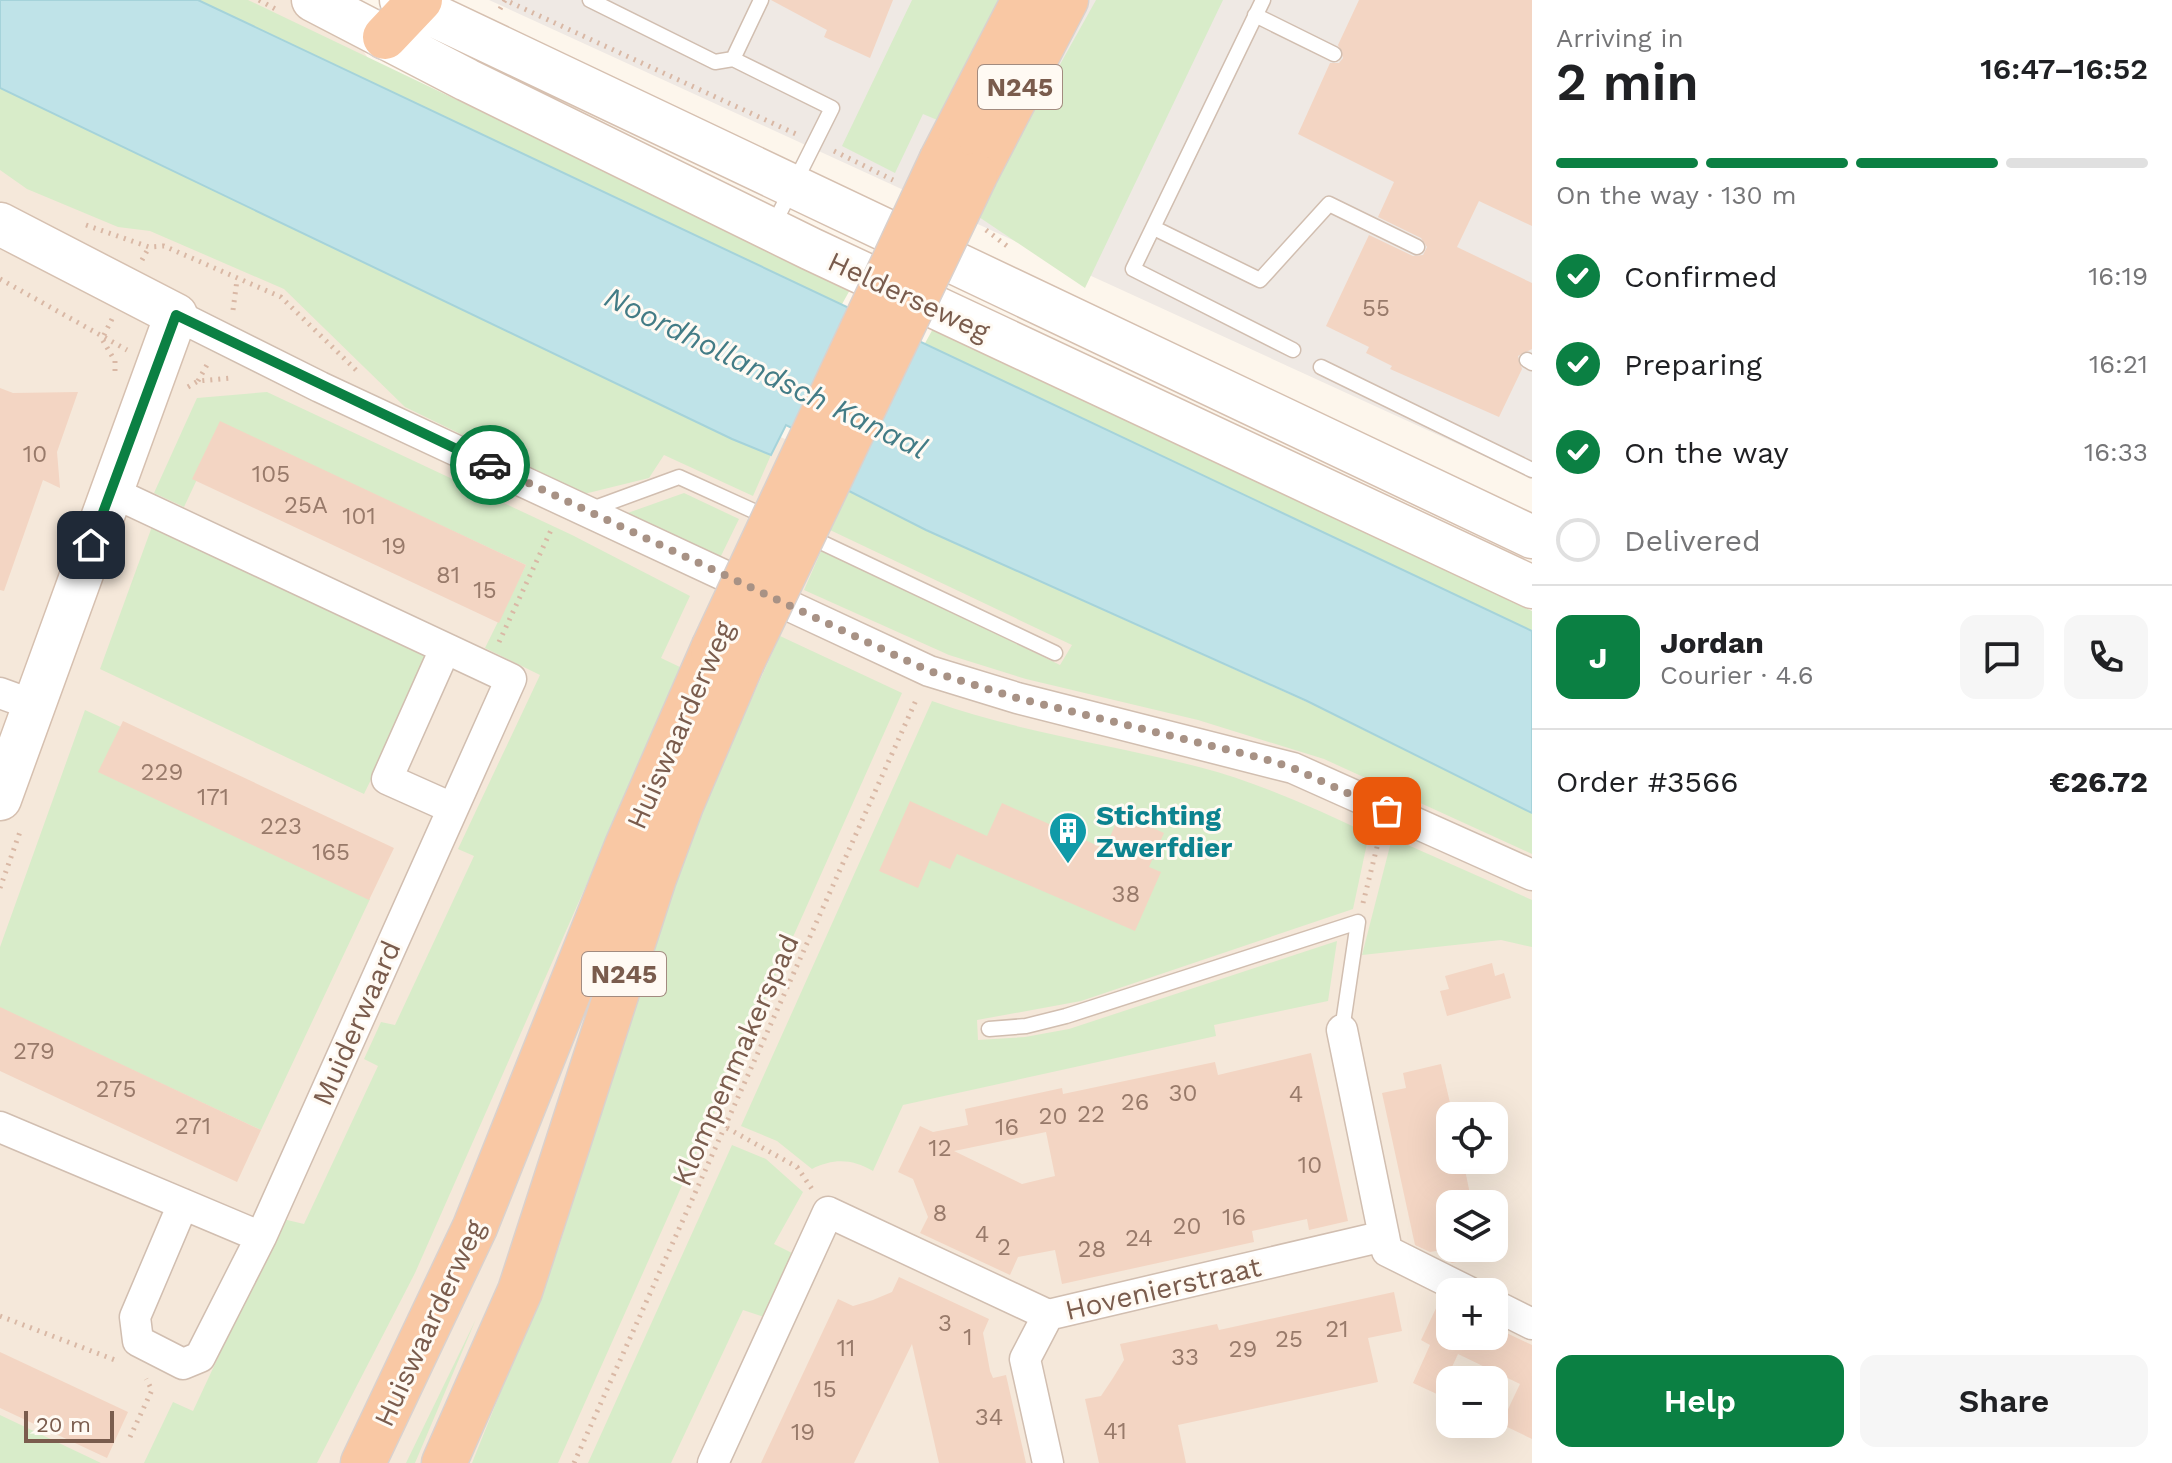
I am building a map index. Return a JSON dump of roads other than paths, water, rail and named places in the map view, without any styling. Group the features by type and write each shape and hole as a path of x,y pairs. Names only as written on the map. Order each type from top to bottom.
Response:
{"highway":[{"name":"Huiswaarderweg","path":"363,1463 475,1227 627,846 728,656 958,167 1024,0"},
{"name":"Huiswaarderweg","path":"958,167 1066,0"},
{"name":"Huiswaarderweg","path":"444,1463 520,1291 728,656"}],"main road":[{"name":"Helderseweg","path":"313,0 400,9 793,187 1532,536"},
{"name":"Helderseweg","path":"400,9 771,230 1522,583"},
{"path":"0,224 176,315 110,491 17,699 0,799"}],"street":[{"path":"176,315 320,387 929,671 1017,698 1293,768 1532,875"},
{"name":"Muiderwaard","path":"110,491 511,679 261,1237 200,1357 183,1364 138,1341 135,1317 183,1204"},
{"name":"Helderseweg","path":"1522,583 1532,536"},
{"path":"445,649 387,779 452,808"},
{"path":"1342,1030 1387,1251 1441,1278"},
{"path":"0,1127 261,1237"},
{"path":"713,1463 828,1212 1048,1315"},
{"name":"Hovenierstraat","path":"1048,1463 1025,1359 1048,1315 1384,1236"},
{"path":"1508,1312 1532,1324"}],"lane":[{"path":"590,0 715,62 733,59 832,108 771,230"},
{"path":"733,59 761,0"},
{"path":"1263,0 1133,269 1293,350"},
{"path":"1255,15 1334,54"},
{"path":"1154,228 1260,280 1329,204 1417,247"},
{"path":"1321,367 1532,470"},
{"path":"577,505 679,477 781,523"},
{"path":"796,530 1055,653"},
{"path":"989,1029 1026,1026 1066,1016 1358,922 1342,1030"}],"water":[{"name":"Noordhollandsch Kanaal","path":"0,0 198,0 1532,631 1532,813 1307,701 926,530 845,489 858,461 786,425 771,455 732,439 0,88"}],"place":[{"name":"Stichting Zwerfdier","path":"1068,865"}]}
